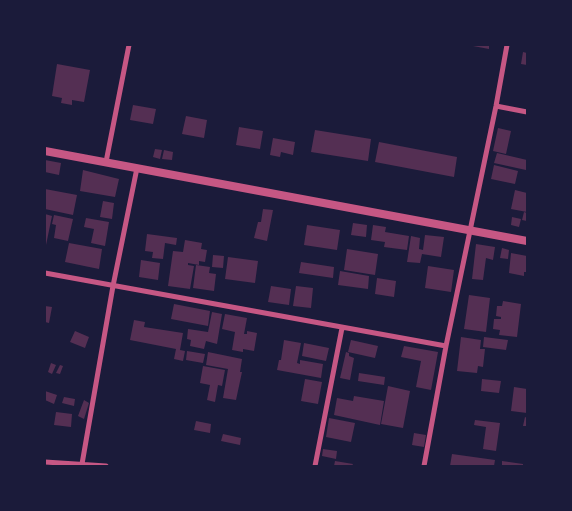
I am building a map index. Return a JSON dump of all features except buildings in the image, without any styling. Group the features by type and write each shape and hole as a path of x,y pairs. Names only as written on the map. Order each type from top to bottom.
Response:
{"street":[{"path":"106,162 129,45"},
{"path":"424,466 446,346 507,45"},
{"path":"496,106 527,112"},
{"path":"45,151 527,241"},
{"path":"82,464 113,286 137,168"},
{"path":"45,273 446,346"},
{"path":"315,466 342,328"},
{"path":"45,462 105,466"}]}
